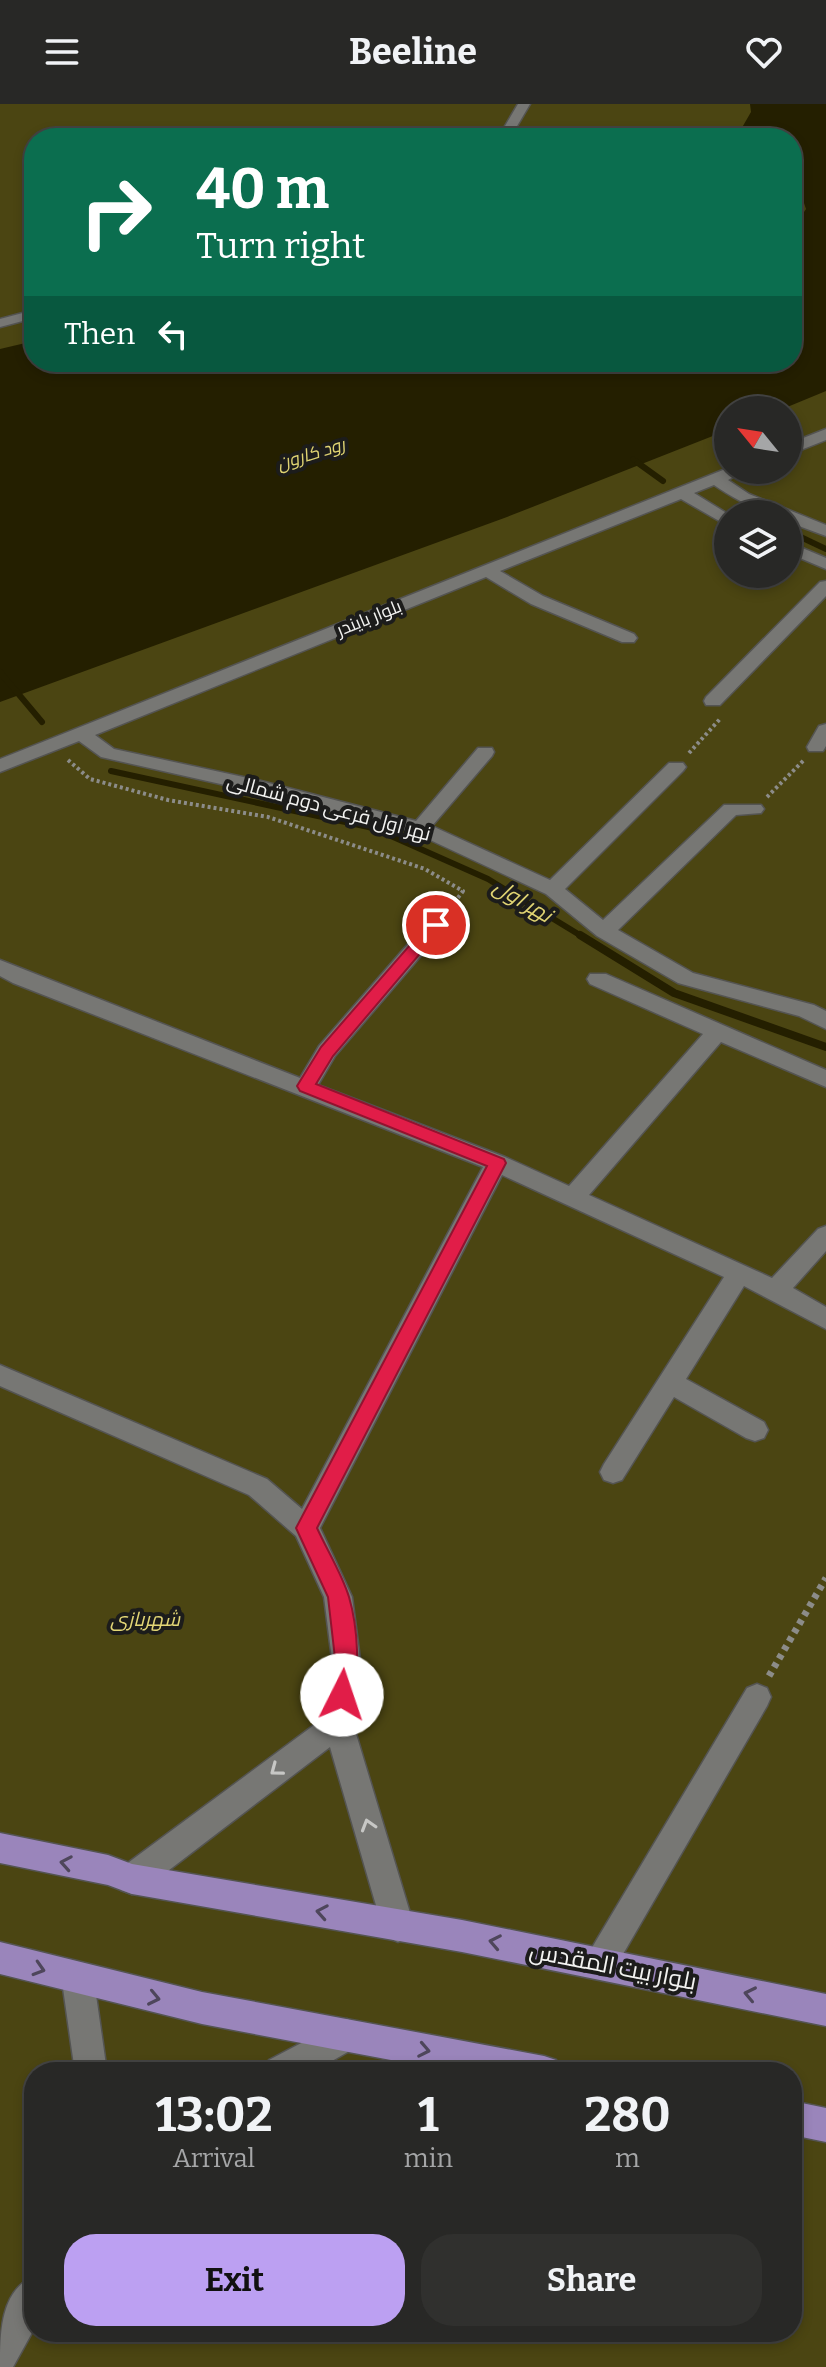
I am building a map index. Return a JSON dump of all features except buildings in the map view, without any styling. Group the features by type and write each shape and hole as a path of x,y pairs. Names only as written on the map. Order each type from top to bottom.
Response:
{"main road":[{"name":"بلوار بیت المقدس","path":"0,1848 108,1870 132,1879 601,1962 826,2010"},
{"path":"0,1958 78,1981 491,2062"},
{"path":"802,2120 826,2125"}],"street":[{"path":"510,128 524,104"},
{"path":"0,311 16,319"},
{"path":"0,323 24,317"},
{"path":"802,444 826,434"},
{"name":"بلوار بایندر","path":"0,766 714,480"},
{"path":"724,484 750,500"},
{"path":"681,492 714,512"},
{"path":"802,521 826,531"},
{"path":"802,553 826,564"},
{"path":"487,571 537,600 628,638"},
{"path":"713,701 826,586"},
{"path":"816,747 826,730"},
{"name":"نهر اول فرعی دوم شمالی","path":"82,734 108,753 257,786 420,828 553,889 604,931 686,978 806,1010 826,1021"},
{"path":"420,828 485,752"},
{"path":"553,889 676,767"},
{"path":"604,931 731,809 754,809"},
{"path":"306,1086 327,1051 436,925"},
{"path":"0,967 21,978 306,1086 497,1163 776,1290 826,1319"},
{"path":"598,979 826,1079"},
{"path":"573,1197 718,1031"},
{"path":"306,1528 497,1163"},
{"path":"776,1290 826,1235"},
{"path":"613,1472 739,1273"},
{"path":"0,1375 258,1487 306,1528 338,1597 347,1667 338,1724 398,1926"},
{"path":"671,1383 755,1430"},
{"path":"601,1962 757,1697"},
{"path":"132,1879 338,1724"},
{"path":"78,1981 90,2062"},
{"path":"299,2062 347,2035"},
{"path":"0,2354 24,2312"}],"path":[{"path":"676,767 722,718 713,701"},
{"path":"52,747 90,779 168,800 268,817 425,869 463,891 436,925"},
{"path":"754,809 816,747"},
{"path":"757,1697 826,1578"}],"green space":[{"name":"شهربازی","path":"0,104 826,104 826,2367 0,2367"}],"water":[{"name":"رود کارون","path":"750,104 826,104 826,391 802,401 802,396 714,396 714,436 507,517 0,702 0,349 24,343 24,372 802,372 802,215 806,209 802,202 802,128 742,128 751,112"}],"waterway":[{"path":"633,459 641,465"},
{"path":"638,463 663,481"},
{"path":"802,538 826,549"},
{"path":"0,672 42,722"},
{"name":"نهر اول","path":"111,771 373,828 488,879 583,937"},
{"name":"نهر اول","path":"580,935 674,993 826,1047"}],"route":[{"path":"342,1695 347,1667 338,1597 306,1528 497,1163 306,1086 327,1051 436,925"}]}
